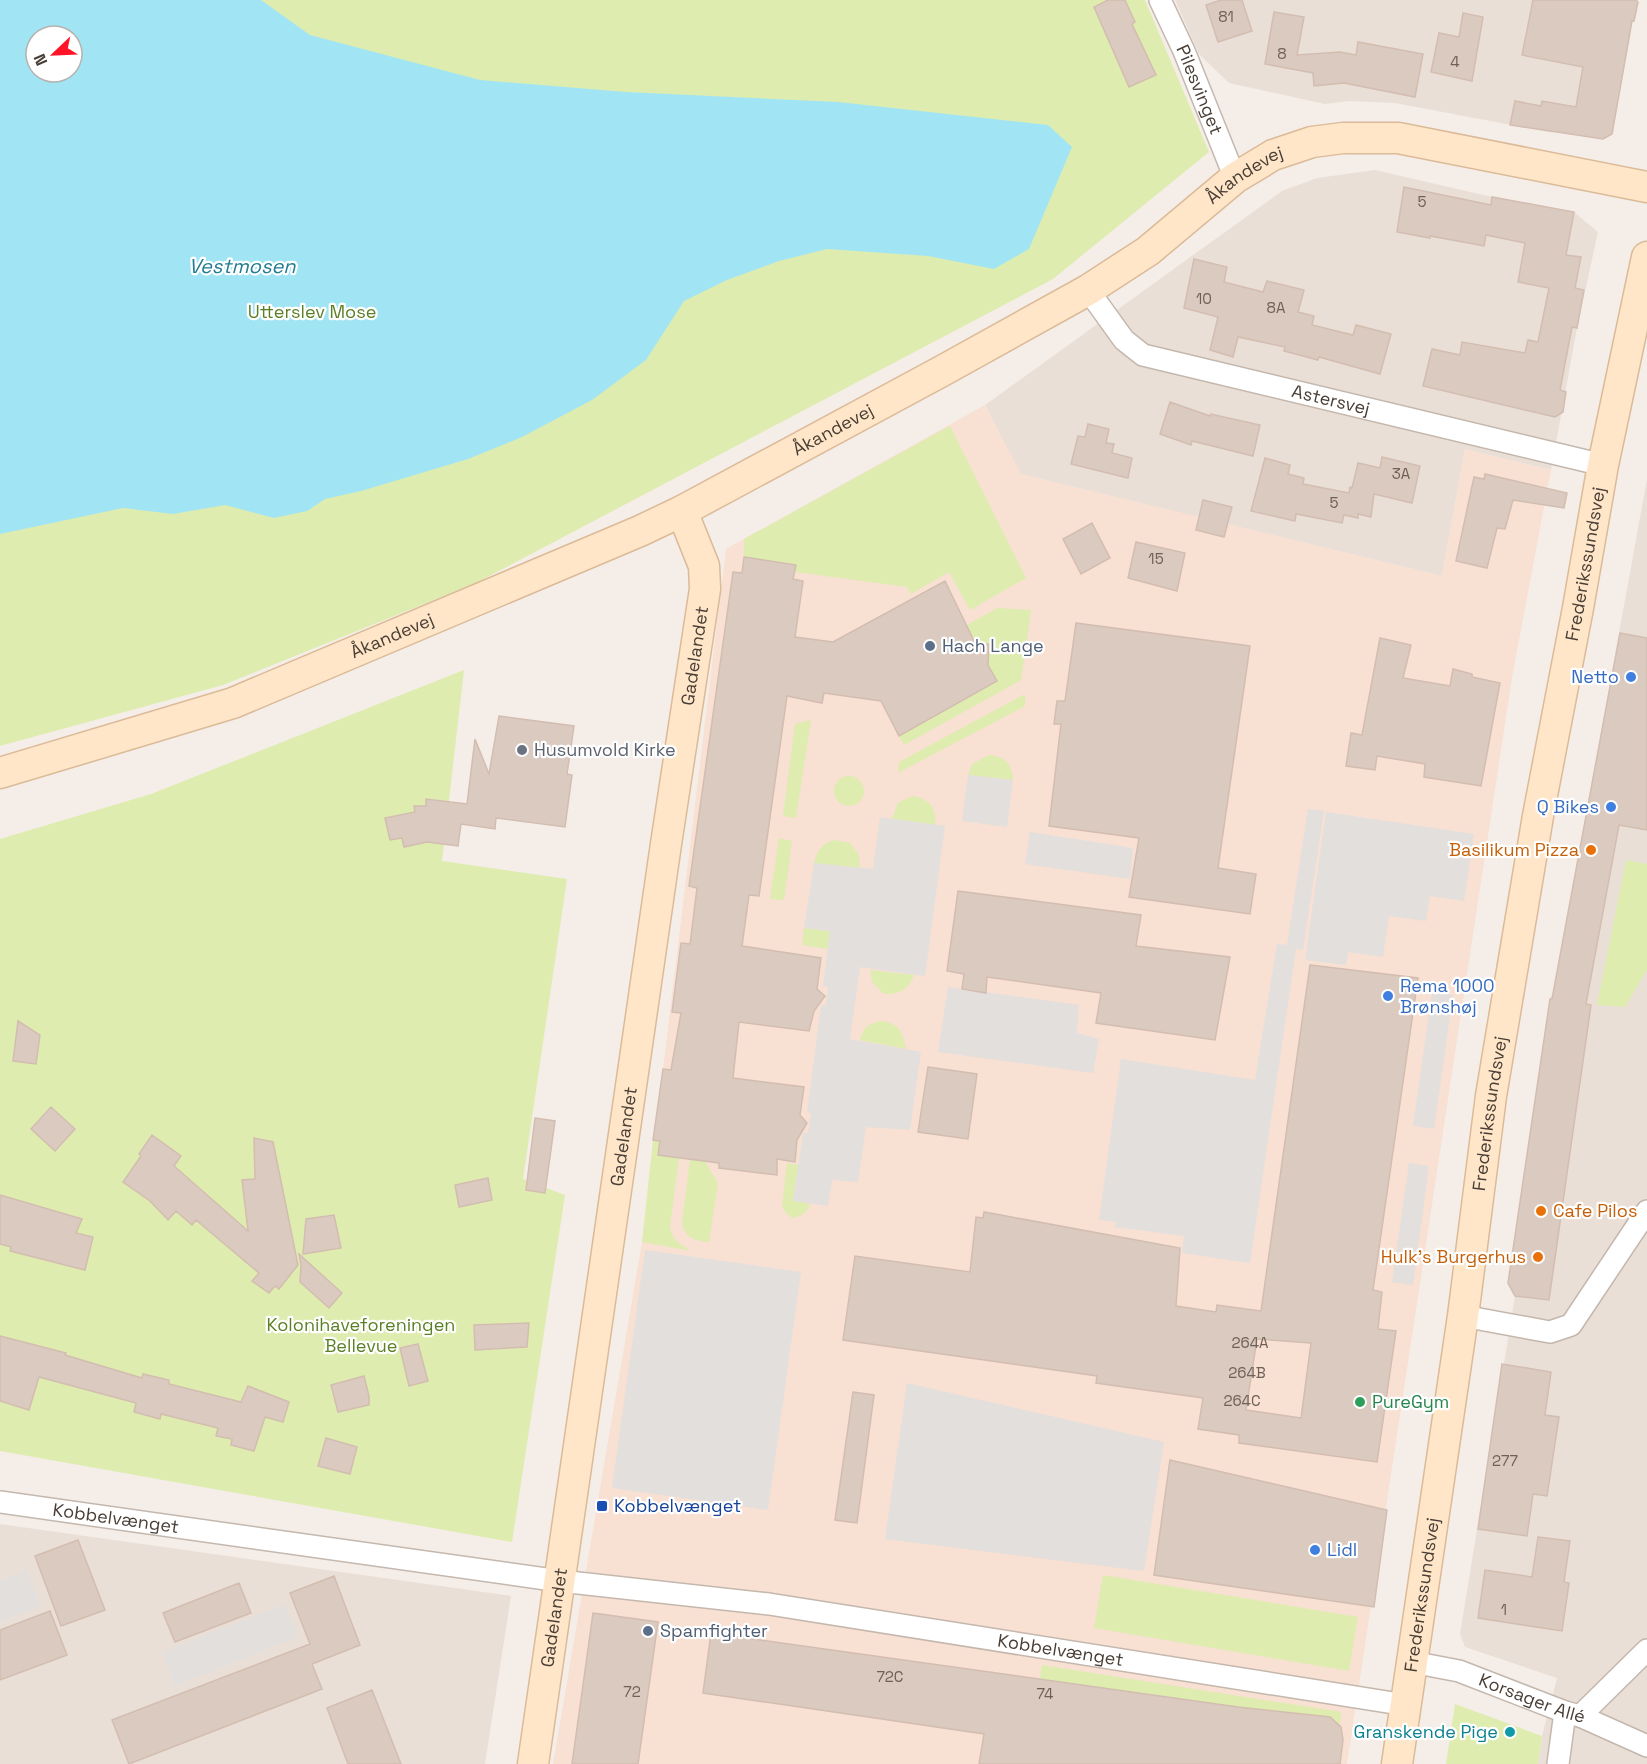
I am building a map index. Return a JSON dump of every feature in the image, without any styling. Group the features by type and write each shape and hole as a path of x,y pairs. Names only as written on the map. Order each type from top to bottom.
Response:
{"street":[{"name":"Pilesvinget","path":"1160,0 1184,51 1235,178"},
{"name":"Åkandevej","path":"0,773 233,703 640,531 682,511 1088,290 1148,250 1235,178 1273,155 1312,142 1343,138 1398,138 1647,187"},
{"name":"Frederikssundsvej","path":"1397,1764 1463,1316 1491,1096 1538,816 1603,465 1647,256"},
{"name":"Astersvej","path":"1088,290 1124,340 1143,356 1603,465"},
{"name":"Gadelandet","path":"533,1764 705,589 704,566 682,511"},
{"path":"1463,1316 1550,1332 1570,1325 1647,1211"},
{"name":"Kobbelvænget","path":"0,1502 560,1581 770,1604 1406,1705"},
{"path":"1558,1764 1573,1714 1647,1650"},
{"name":"Korsager Allé","path":"1412,1662 1459,1671 1573,1714 1647,1746"}],"shaded area":[{"path":"1175,0 1638,0 1634,21 1632,21 1612,134 1603,139 1572,133 1548,132 1395,103 1349,101 1325,104 1229,83 1199,54"},
{"path":"1375,170 1492,197 1574,212 1598,232 1577,328 1551,470 1465,449 1442,576 1020,474 985,405 1282,191 1317,178"},
{"path":"985,405 1021,474 1442,576 1465,449 1551,470 1512,678 1347,1764 553,1764 642,1242 726,549"},
{"path":"1647,479 1647,1764 1538,1764 1542,1736 1557,1678 1465,1647 1460,1634 1515,1296 1508,1283 1550,999 1554,990"},
{"path":"968,775 1013,780 1007,827 962,821"},
{"path":"1308,809 1324,811 1303,950 1296,949 1250,1263 1182,1253 1184,1236 1115,1227 1116,1222 1099,1220 1121,1059 1255,1080 1277,944 1287,945"},
{"path":"1326,812 1474,834 1464,901 1430,896 1426,921 1389,916 1383,957 1348,952 1346,965 1305,960"},
{"path":"880,817 945,826 925,976 860,967 850,1039 921,1052 910,1130 866,1127 858,1182 832,1180 828,1206 793,1201 803,1133 808,1133 811,1114 807,1112 821,1005 826,1005 828,987 823,986 830,931 804,928 814,863 873,869"},
{"path":"1030,832 1133,848 1130,879 1025,864"},
{"path":"948,987 1079,1005 1077,1033 1099,1039 1093,1073 938,1052"},
{"path":"1432,992 1453,995 1434,1129 1413,1126"},
{"path":"1409,1163 1429,1166 1413,1285 1392,1282"},
{"path":"645,1250 801,1272 768,1510 612,1488"},
{"path":"907,1383 1164,1442 1144,1571 885,1539"},
{"path":"0,1524 511,1596 485,1764 0,1764"},
{"path":"27,1570 41,1606 0,1622 0,1581"},
{"path":"285,1604 298,1637 175,1686 162,1652"}],"green space":[{"name":"Utterslev Mose","path":"0,0 1145,0 1209,152 1053,279 476,583 223,685 0,746"},
{"path":"950,426 1026,578 970,610 949,572 911,594 907,587 795,572 796,565 744,557 744,539"},
{"path":"997,608 1031,610 1021,680 904,745 899,736 997,681 984,657 989,654 987,646 976,645 967,625"},
{"name":"Kolonihaveforeningen Bellevue","path":"464,670 442,861 567,879 523,1179 565,1195 512,1542 0,1451 0,839 151,794"},
{"path":"1025,694 1025,706 898,773 899,762"},
{"path":"811,720 796,818 783,816 795,724"},
{"path":"989,755 1007,762 1013,780 968,775 972,764"},
{"path":"849,776 860,780 864,791 860,802 849,806 838,802 834,791 838,780"},
{"path":"912,796 923,799 931,805 935,814 935,825 892,819 898,803"},
{"path":"779,838 792,841 784,900 770,899"},
{"path":"833,840 850,843 859,855 860,868 814,863 820,849"},
{"path":"1626,860 1647,864 1647,970 1625,1007 1597,1005"},
{"path":"804,928 830,931 828,949 802,945"},
{"path":"870,970 914,975 903,990 884,994 872,982"},
{"path":"880,1021 891,1023 899,1029 906,1049 860,1040 867,1027"},
{"path":"653,1140 660,1141 679,1158 670,1226 672,1235 677,1241 691,1251 642,1242"},
{"path":"690,1159 704,1160 718,1183 709,1242 692,1238 686,1233 682,1224"},
{"path":"787,1163 799,1165 793,1200 810,1204 804,1214 792,1218 782,1206"},
{"path":"1103,1575 1358,1617 1349,1671 1094,1628"},
{"path":"1042,1665 1341,1712 1335,1764 1031,1736"},
{"path":"1455,1704 1542,1736 1538,1764 1446,1764"}],"water":[{"name":"Vestmosen","path":"0,0 261,0 310,35 480,80 626,92 838,102 1048,125 1072,147 1029,249 994,269 928,256 827,249 779,261 727,280 684,301 646,360 592,400 522,437 468,459 361,491 325,499 307,511 274,518 225,505 173,514 123,508 0,534"}],"building":[{"path":"1108,0 1125,0 1135,22 1132,24 1156,75 1129,87 1094,7"},
{"path":"1221,0 1242,0 1252,31 1218,42 1206,5"},
{"path":"1533,0 1635,0 1638,2 1634,21 1632,21 1612,134 1603,139 1510,125 1515,101 1541,106 1542,101 1576,107 1583,67 1522,55"},
{"path":"1274,12 1304,17 1297,55 1340,52 1356,55 1358,42 1423,54 1415,97 1344,83 1314,86 1313,73 1265,64"},
{"path":"1463,13 1483,17 1472,81 1431,72 1439,33 1459,37"},
{"path":"1404,187 1491,205 1492,197 1574,212 1566,255 1581,257 1575,288 1584,290 1577,328 1572,327 1560,390 1566,392 1563,412 1555,417 1423,386 1432,349 1460,355 1462,342 1525,353 1528,340 1538,342 1549,288 1518,282 1525,243 1486,235 1484,246 1397,232"},
{"path":"1194,259 1227,267 1224,282 1263,292 1267,281 1304,290 1298,312 1314,316 1312,325 1353,335 1356,325 1391,334 1380,374 1319,357 1318,360 1284,351 1285,347 1238,337 1233,357 1210,350 1218,317 1184,308"},
{"path":"1170,402 1210,416 1211,414 1260,425 1253,456 1192,441 1191,445 1160,434"},
{"path":"1088,424 1109,429 1106,443 1114,444 1112,453 1132,458 1128,478 1071,464 1078,436 1085,437"},
{"path":"1382,457 1420,466 1412,503 1374,494 1371,517 1358,514 1358,518 1344,515 1342,523 1296,514 1295,521 1251,511 1265,458 1290,465 1288,474 1304,478 1303,484 1349,493 1358,463 1380,468"},
{"path":"1485,474 1567,493 1564,508 1513,500 1505,529 1497,528 1487,568 1456,561 1474,477 1484,479"},
{"path":"1203,500 1232,507 1224,537 1196,530"},
{"path":"1092,523 1110,558 1081,574 1063,539"},
{"path":"1136,542 1185,553 1177,591 1128,578"},
{"path":"744,557 796,565 793,579 803,581 795,637 833,642 945,581 976,645 989,644 988,665 997,681 899,736 881,701 824,693 822,703 787,696 759,896 749,895 742,946 821,958 817,989 825,996 814,1011 809,1031 739,1022 733,1078 804,1087 800,1115 807,1123 797,1140 795,1162 777,1159 777,1175 719,1168 719,1163 658,1155 660,1141 653,1140 663,1069 671,1070 681,1013 672,1012 681,943 690,944 697,888 689,886 733,572 742,573"},
{"path":"1076,623 1250,646 1218,868 1256,874 1250,914 1129,897 1139,838 1049,826 1061,724 1054,724 1057,701 1065,701"},
{"path":"1620,633 1647,638 1647,830 1619,825 1586,1004 1591,1005 1549,1300 1515,1296 1508,1283 1550,999 1552,999"},
{"path":"1380,638 1411,645 1403,678 1450,686 1453,669 1472,674 1472,677 1500,683 1481,786 1424,777 1425,764 1377,756 1375,770 1346,766 1351,733 1362,735"},
{"name":"Husumvold Kirke","path":"499,716 574,726 567,774 572,775 565,827 496,818 495,829 461,824 458,846 427,842 404,847 402,838 390,840 385,818 415,812 414,806 426,806 426,799 467,804 475,739 489,774"},
{"path":"958,891 1141,915 1136,946 1230,957 1215,1040 1096,1023 1101,993 987,977 986,993 962,989 964,974 947,971"},
{"path":"1310,965 1418,978 1373,1290 1382,1292 1378,1329 1396,1331 1377,1462 1239,1443 1239,1435 1198,1429 1203,1398 1096,1383 1097,1376 843,1340 855,1256 970,1272 976,1217 983,1218 984,1212 1180,1248 1176,1306 1216,1312 1217,1305 1261,1311","holes":["1257,1339 1311,1343 1301,1418 1246,1410"]},
{"path":"18,1021 40,1035 36,1064 13,1061"},
{"path":"928,1067 977,1074 968,1139 918,1132"},
{"path":"51,1107 75,1129 55,1151 31,1129"},
{"path":"535,1118 555,1121 545,1193 526,1190"},
{"path":"152,1135 181,1156 174,1166 248,1231 242,1180 255,1179 254,1138 273,1142 298,1265 279,1289 275,1286 269,1293 252,1281 259,1273 196,1220 192,1225 176,1211 168,1220 150,1201 123,1182"},
{"path":"488,1178 492,1200 459,1207 455,1185"},
{"path":"0,1195 82,1219 76,1233 93,1237 85,1270 10,1251 11,1247 0,1244"},
{"path":"334,1215 341,1248 303,1254 306,1219"},
{"path":"299,1254 342,1293 329,1308 300,1282"},
{"path":"529,1323 527,1347 475,1350 474,1325"},
{"path":"0,1336 66,1353 65,1355 142,1378 143,1374 169,1380 169,1384 241,1402 248,1386 289,1402 283,1422 265,1417 254,1451 231,1445 232,1439 216,1436 218,1428 161,1414 160,1419 134,1412 136,1403 39,1377 29,1410 0,1401"},
{"path":"418,1344 428,1381 409,1386 400,1348"},
{"path":"1502,1364 1551,1372 1545,1415 1559,1417 1547,1496 1533,1494 1527,1536 1478,1529"},
{"path":"364,1376 369,1405 338,1412 331,1385"},
{"path":"853,1392 874,1395 857,1523 835,1520"},
{"path":"326,1438 357,1447 350,1474 318,1466"},
{"path":"1170,1460 1387,1510 1374,1607 1154,1575"},
{"path":"1538,1537 1570,1541 1564,1582 1569,1583 1562,1631 1478,1618 1485,1570 1532,1577"},
{"path":"78,1540 105,1610 61,1626 35,1556"},
{"path":"334,1576 360,1645 312,1664 322,1689 129,1764 112,1720 310,1644 290,1593"},
{"path":"239,1583 251,1613 175,1642 163,1613"},
{"path":"50,1611 67,1655 0,1680 0,1630"},
{"path":"593,1613 658,1622 638,1764 572,1764"},
{"path":"711,1633 1238,1707 1330,1717 1341,1727 1343,1740 1340,1764 979,1764 984,1734 703,1693"},
{"path":"372,1690 401,1764 348,1764 327,1708"}],"place":[{"name":"Hach Lange","path":"930,646"},
{"name":"Netto","path":"1631,677"},
{"name":"Husumvold Kirke","path":"522,750"},
{"name":"Q Bikes","path":"1611,807"},
{"name":"Basilikum Pizza","path":"1591,850"},
{"name":"Rema 1000 Brønshøj","path":"1388,996"},
{"name":"Cafe Pilos","path":"1541,1211"},
{"name":"Hulk’s Burgerhus","path":"1538,1257"},
{"name":"PureGym","path":"1360,1402"},
{"name":"Kobbelvænget","path":"602,1506"},
{"name":"Lidl","path":"1315,1550"},
{"name":"Spamfighter","path":"648,1631"},
{"name":"Granskende Pige","path":"1510,1732"}]}
